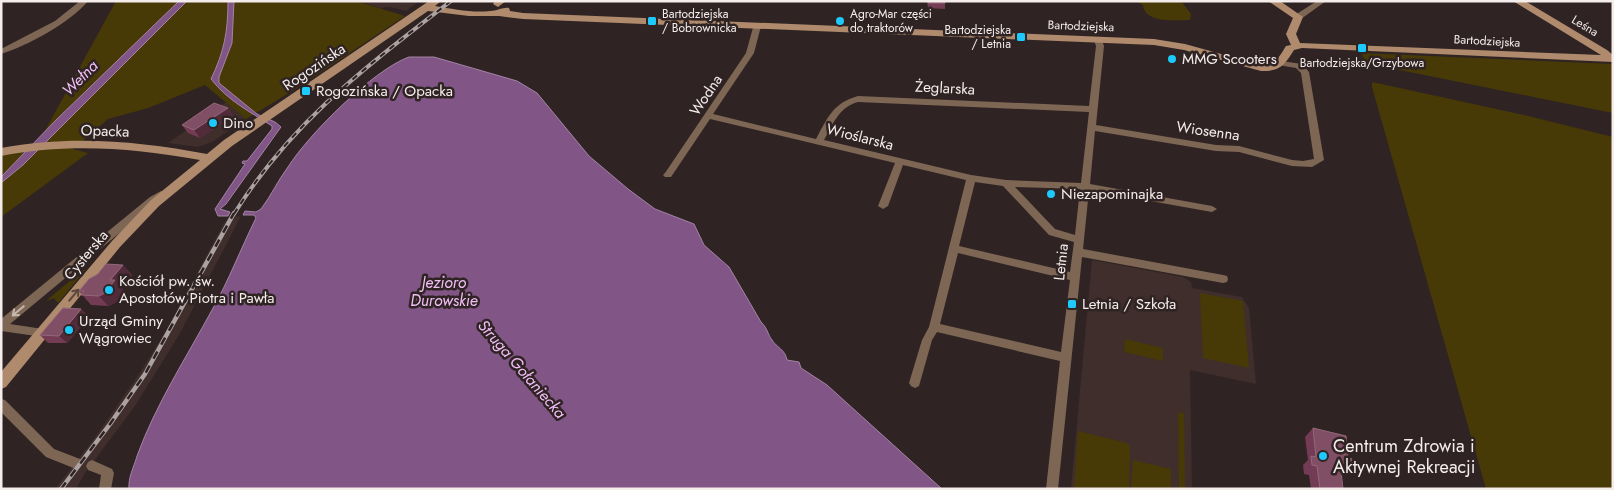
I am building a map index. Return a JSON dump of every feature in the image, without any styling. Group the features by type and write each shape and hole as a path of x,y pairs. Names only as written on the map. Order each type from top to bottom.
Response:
{"street":[{"path":"1,52 20,43 70,13 84,1"},
{"path":"1273,1 1298,18"},
{"path":"1281,63 1290,48 1296,46 1291,34 1298,18 1322,1"},
{"name":"Leśna","path":"1518,1 1612,59"},
{"name":"Bartodziejska","path":"432,5 468,12 500,6 534,16 1098,40 1174,45 1258,68 1271,68 1281,63"},
{"name":"Rogozińska","path":"208,158 255,124 432,5"},
{"name":"Wodna","path":"668,175 750,53 757,26"},
{"name":"Letnia","path":"1052,489 1100,46 1098,40"},
{"name":"Bartodziejska","path":"1296,46 1612,59"},
{"name":"Wiosenna","path":"1091,127 1216,148 1236,149 1306,165 1314,164 1319,160 1305,72 1299,66 1281,63"},
{"name":"Żeglarska","path":"819,142 838,108 845,103 858,99 1093,109"},
{"name":"Wioślarska","path":"708,116 971,178 1006,183 1085,186 1212,209"},
{"name":"Opacka","path":"1,152 62,144 141,147 208,158"},
{"name":"Cysterska","path":"1,383 131,228 171,189 208,158"},
{"path":"883,206 900,162"},
{"path":"916,383 927,340 934,327 971,178"},
{"path":"1006,183 1052,232 1079,240"},
{"path":"1,326 153,199 171,189"},
{"path":"954,248 1075,277"},
{"path":"1078,252 1223,278"},
{"path":"82,257 97,255 101,259 100,263"},
{"path":"1,326 43,333"},
{"path":"934,327 1066,358"},
{"path":"1,404 50,453 76,463"},
{"path":"92,466 108,473 105,489"}],"shaded area":[{"path":"116,1 356,1 405,16 297,88 246,119 205,85 148,108 108,119 73,149 88,153 1,217 1,153 35,149"},
{"path":"359,1 419,1 406,11 390,7 379,8"},
{"path":"1136,1 1181,1 1191,14 1190,20 1162,20 1155,18 1149,15 1143,5"},
{"path":"1360,53 1613,64 1613,113 1370,64 1364,61 1363,55"},
{"path":"1372,82 1528,116 1613,137 1613,489 1486,489"},
{"path":"226,102 246,119 212,142 198,147 168,143"},
{"path":"241,216 179,335 135,406 85,473 76,489 55,489 96,436 139,374 166,331 224,223 229,217"},
{"path":"1092,260 1183,277 1191,282 1192,288 1242,297 1249,308 1256,384 1190,370 1192,489 1071,489"},
{"path":"85,270 58,303 54,298 46,301"},
{"path":"1200,293 1243,301 1249,368 1203,358"},
{"path":"1125,339 1163,348 1163,361 1124,352"},
{"path":"1178,412 1184,413 1185,489 1179,489"},
{"path":"1078,431 1127,443 1130,447 1129,489 1074,489"},
{"path":"1133,460 1171,469 1171,489 1131,489"}],"water":[{"path":"179,1 187,1 23,165 1,183 1,177 56,120"},
{"path":"228,1 234,1 232,43 219,77 219,83 257,114 275,122 281,127 226,204 220,209 230,212 228,216 218,216 215,209 245,164 242,163 243,161 247,161 272,129 272,126 224,94 211,79 224,42"},
{"name":"Jezioro Durowskie","path":"409,57 434,57 517,81 537,93 589,156 628,189 655,209 694,224 704,245 729,267 770,338 785,353 787,360 799,362 801,368 827,385 942,489 129,489 129,480 137,456 153,418 218,299 256,218 254,215 243,215 245,211 256,212 261,209 298,153 326,121 360,89 394,64"}],"building":[{"path":"928,1 945,1 945,3 928,3"},
{"path":"214,103 228,108 194,130 182,125"},
{"path":"106,264 123,265 110,280 115,280 105,293 99,296 81,295 84,291 79,291"},
{"path":"63,308 81,309 59,336 40,335"},
{"path":"1313,428 1346,436 1348,458 1352,459 1352,466 1340,463 1343,489 1320,489 1317,466 1312,465 1311,456 1316,457"}],"railway":[{"path":"234,214 256,181 280,151 332,97 389,49 451,1"},
{"path":"61,489 145,374 234,213"}],"place":[{"name":"Bartodziejska / Bobrownicka","path":"652,21"},
{"name":"Agro-Mar części do traktorów","path":"840,21"},
{"name":"Bartodziejska / Letnia","path":"1021,37"},
{"name":"Bartodziejska/Grzybowa","path":"1362,48"},
{"name":"MMG Scooters","path":"1172,59"},
{"name":"Rogozińska / Opacka","path":"306,91"},
{"name":"Dino","path":"213,123"},
{"name":"Niezapominajka","path":"1051,194"},
{"name":"Kościół pw. św. Apostołów Piotra i Pawła","path":"109,290"},
{"name":"Letnia / Szkoła","path":"1072,304"},
{"name":"Urząd Gminy Wągrowiec","path":"69,330"},
{"name":"Centrum Zdrowia i Aktywnej Rekreacji","path":"1323,456"}],"water label":[{"name":"Wełna","path":"80,78"},
{"name":"Struga Gołaniecka","path":"522,369"}]}
